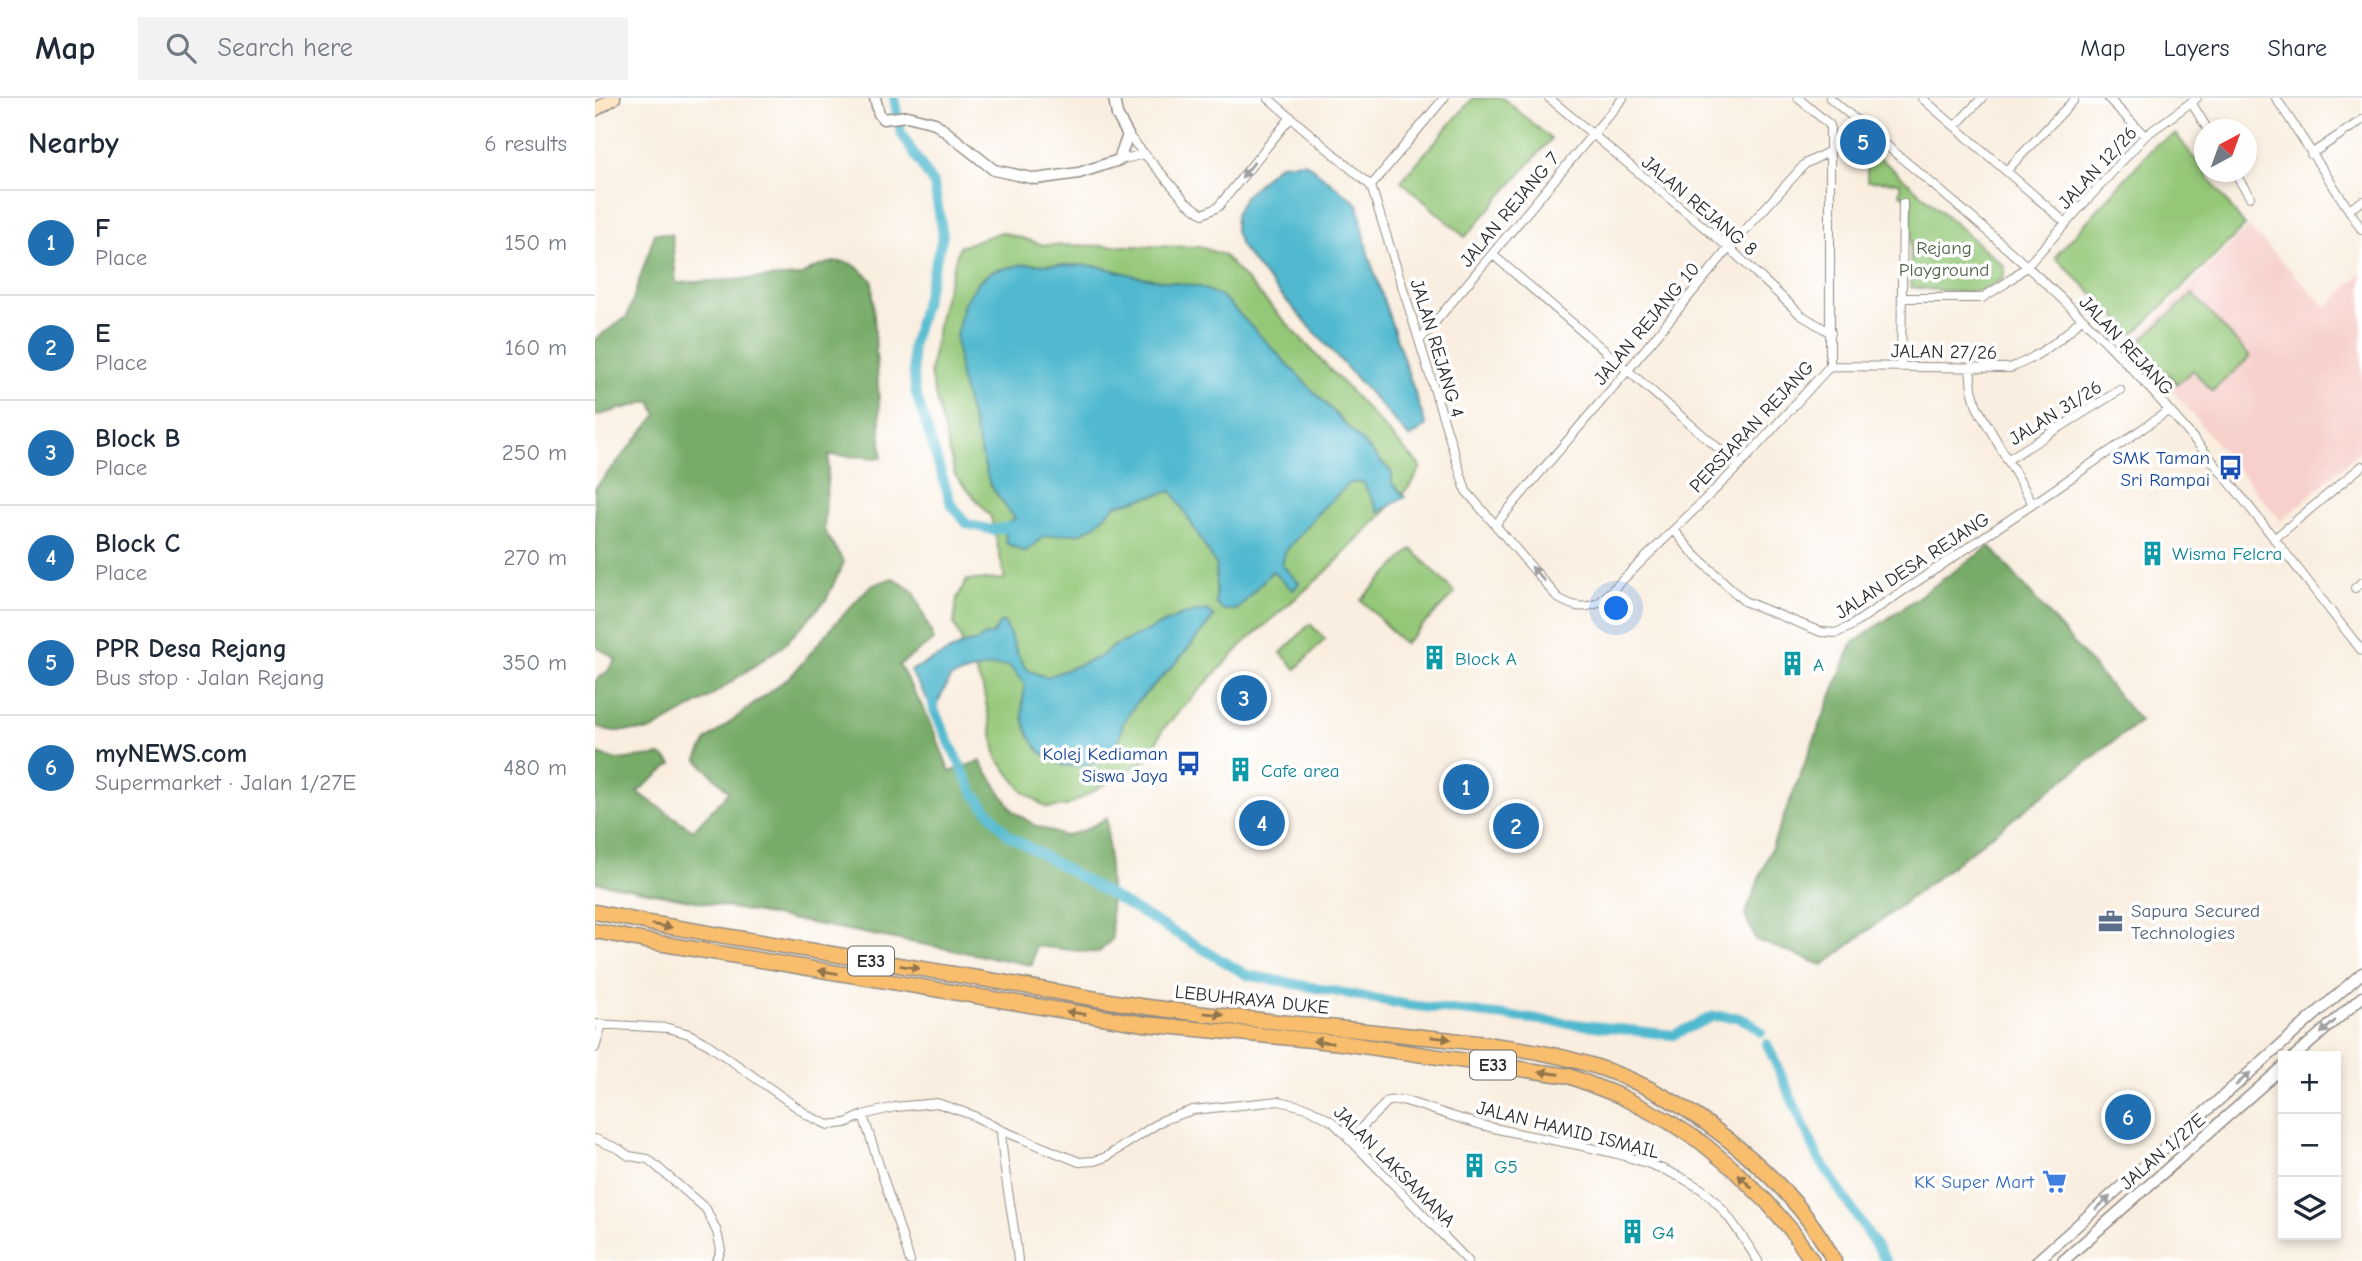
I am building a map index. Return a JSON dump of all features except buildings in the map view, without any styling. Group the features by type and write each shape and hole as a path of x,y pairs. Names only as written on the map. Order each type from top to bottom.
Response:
{"highway":[{"name":"LEBUHRAYA DUKE","path":"595,912 1147,1007 1485,1043 1581,1062 1616,1074 1667,1098 1711,1127 1751,1159 1786,1194 1836,1261"},
{"name":"LEBUHRAYA DUKE","path":"595,930 646,941 1144,1024 1342,1044 1569,1076 1620,1096 1701,1142 1731,1167 1792,1231 1812,1261"}],"main road":[{"path":"595,110 614,98"}],"street":[{"path":"875,98 880,117 888,119 907,116 935,123 994,170 1025,177 1036,179 1079,173 1145,154"},
{"path":"1114,98 1117,115 1128,135 1185,202 1203,214 1218,207 1291,117"},
{"path":"1268,98 1371,186 1444,98"},
{"name":"JALAN REJANG 8","path":"1549,98 1728,248 1801,315 1831,333"},
{"name":"JALAN REJANG 7","path":"1420,340 1623,98"},
{"name":"PERSIARAN REJANG","path":"1578,608 1600,602 1739,466 1830,366 1830,125 1798,98"},
{"name":"JALAN REJANG","path":"1831,98 2027,266 2145,383 2362,651"},
{"path":"1922,98 2066,223"},
{"path":"1955,126 1982,98"},
{"path":"2108,98 2145,136"},
{"path":"2276,98 2362,230"},
{"path":"2006,171 2074,100"},
{"path":"2194,100 2203,119"},
{"name":"JALAN 12/26","path":"1902,298 1982,298 2006,284 2027,266 2145,136 2194,100"},
{"path":"2311,154 2362,120"},
{"path":"1119,160 1128,135"},
{"name":"JALAN REJANG 10","path":"1507,512 1728,248 1805,164 1830,151"},
{"path":"2240,182 2250,197"},
{"name":"JALAN REJANG 4","path":"1371,186 1462,484 1470,498 1558,598 1578,608"},
{"path":"2349,210 2362,201"},
{"path":"1901,366 1903,203"},
{"path":"1492,254 1739,466"},
{"name":"JALAN 27/26","path":"1830,366 2010,368 2056,344 2082,318"},
{"path":"1970,368 1977,407 2033,504"},
{"name":"JALAN 31/26","path":"2007,460 2120,390"},
{"name":"JALAN DESA REJANG","path":"1674,530 1693,553 1744,601 1821,632 1836,633 1849,627 2033,504 2168,411"},
{"path":"2274,539 2362,466"},
{"path":"1482,512 1507,512"},
{"path":"1497,528 1507,512"},
{"name":"JALAN 1/27E","path":"2037,1261 2362,973"},
{"path":"2301,1051 2362,997"},
{"path":"595,1048 599,1024"},
{"name":"JALAN LAKSAMANA","path":"599,1024 668,1028 689,1034 709,1045 809,1116 828,1125 846,1123 863,1115 895,1107 937,1103 972,1115 1079,1162 1106,1157 1163,1120 1193,1110 1279,1101 1293,1103 1321,1114 1468,1261"},
{"name":"JALAN 1/27E","path":"2064,1261 2278,1070"},
{"name":"JALAN HAMID ISMAIL","path":"1349,1140 1388,1101 1402,1100 1494,1128 1650,1163 1700,1188 1736,1226 1758,1261"},
{"path":"863,1115 910,1261"},
{"path":"1001,1130 1002,1160 1018,1261"},
{"path":"595,1139 629,1156 648,1159 706,1209 717,1232 721,1250 716,1261"},
{"path":"2052,1248 2064,1261"},
{"path":"2077,1249 2078,1261"}],"shaded area":[{"path":"2249,227 2326,307 2362,273 2362,449 2281,521 2133,343"}],"green space":[{"path":"1473,98 1503,98 1551,139 1465,237 1401,181"},
{"path":"2176,134 2194,158 2194,182 2212,182 2245,226 2134,334 2055,257 2156,144"},
{"name":"Rejang Playground","path":"1867,150 1880,158 2005,267 2003,279 1981,291 1954,292 1910,287 1911,199 1900,194 1900,182 1867,181"},
{"path":"1001,232 1044,245 1201,247 1223,255 1421,467 1411,485 1327,571 1242,645 1162,730 1150,758 1067,806 1047,808 1023,791 997,758 983,688 954,624 957,598 967,580 1005,579 991,517 955,475 930,374 941,309 959,247"},
{"path":"655,233 672,235 676,283 800,276 817,267 836,262 852,264 872,280 882,458 829,455 824,530 844,562 826,600 784,645 708,698 650,731 607,731 595,725 595,681 607,672 616,659 595,646 595,488 657,415 651,401 595,416 595,339 627,317"},
{"path":"2193,294 2250,357 2212,391 2193,370 2177,384 2139,342"},
{"path":"1990,546 2140,721 1823,965 1756,940 1745,915 1852,644"},
{"path":"1412,549 1455,593 1404,644 1361,600"},
{"path":"893,578 914,592 934,640 899,665 929,719 950,772 980,761 1013,811 1036,826 1064,836 1083,831 1107,818 1112,939 1098,953 1035,946 1032,965 595,882 595,753 617,760 661,755 672,764 637,792 693,830 729,792 697,759 707,740 793,674 870,586"},
{"path":"1310,624 1325,639 1296,669 1281,653"}],"water":[{"path":"1305,162 1358,204 1368,254 1426,426 1410,438 1241,247 1235,231 1235,214 1245,196 1279,164"},
{"path":"1025,264 1097,266 1200,287 1223,297 1392,473 1392,483 1405,497 1379,512 1363,482 1350,483 1318,513 1285,552 1282,565 1299,583 1293,590 1272,571 1237,610 1222,610 1216,603 1216,565 1172,491 1116,505 1094,526 1081,533 1044,536 1025,552 1006,543 1005,524 1015,519 990,485 960,377 956,336 964,303 979,281 993,271"},
{"path":"1207,610 1214,617 1176,663 1136,703 1123,723 1118,746 1094,761 1081,765 1058,763 1039,750 1032,740 1022,713 1025,684 1009,666 986,667 950,678 934,710 910,671 964,644 978,641 985,635 992,635 1000,623 1004,622 1023,665 1047,677 1100,657 1112,647 1182,615"}],"waterway":[{"path":"894,98 901,133 934,185 943,235 912,347 915,391 951,504 967,524 992,530 1019,525"},
{"path":"932,698 934,710 973,792 1008,835 1247,975 1408,1005 1673,1035 1714,1016 1736,1017 1751,1023 1761,1032"},
{"path":"1767,1044 1818,1157 1886,1261"}],"place":[{"name":"PPR Desa Rejang","path":"1863,142"},
{"name":"SMK Taman Sri Rampai","path":"2230,468"},
{"name":"Wisma Felcra","path":"2152,553"},
{"name":"Block A","path":"1435,658"},
{"name":"A","path":"1793,664"},
{"name":"Block B","path":"1244,698"},
{"name":"Kolej Kediaman Siswa Jaya","path":"1188,764"},
{"name":"Cafe area","path":"1241,770"},
{"name":"F","path":"1466,787"},
{"name":"Block C","path":"1262,823"},
{"name":"E","path":"1516,826"},
{"name":"Sapura Secured Technologies","path":"2111,921"},
{"name":"myNEWS.com","path":"2128,1117"},
{"name":"G5","path":"1474,1166"},
{"name":"KK Super Mart","path":"2054,1181"},
{"name":"G4","path":"1632,1232"}]}
